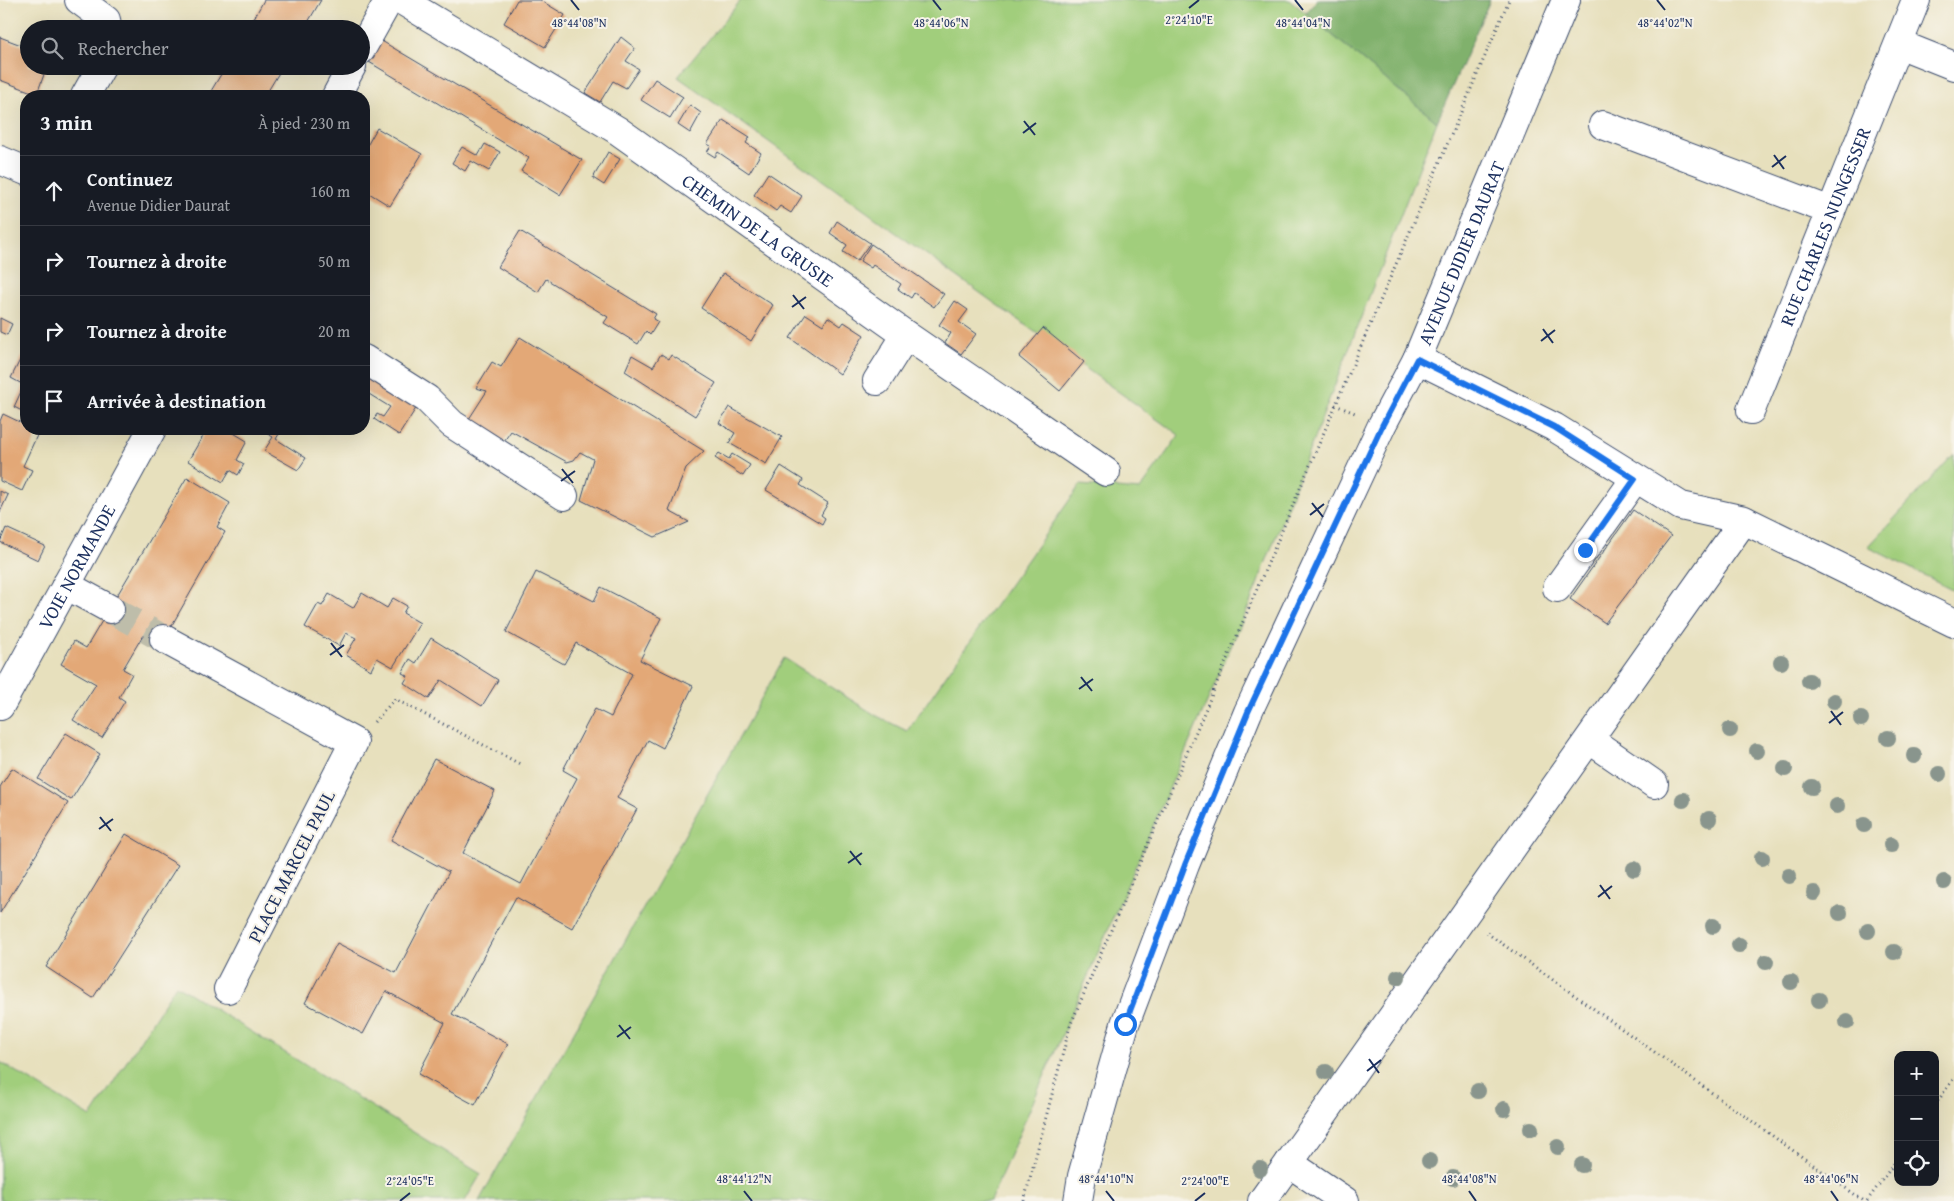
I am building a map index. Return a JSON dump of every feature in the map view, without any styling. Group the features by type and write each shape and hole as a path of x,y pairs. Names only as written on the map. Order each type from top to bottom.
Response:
{"street":[{"path":"79,0 106,20"},
{"path":"370,34 389,0"},
{"name":"CHEMIN DE LA GRUSIE","path":"401,0 617,130 906,335 1106,472"},
{"name":"AVENUE DIDIER DAURAT","path":"1078,1201 1082,1176 1125,1024 1185,865 1248,712 1382,426 1417,359 1566,0"},
{"name":"RUE CHARLES NUNGESSER","path":"1751,410 1916,0"},
{"path":"1899,44 1954,66"},
{"path":"88,90 97,75"},
{"path":"339,90 347,75"},
{"path":"1603,125 1831,211"},
{"path":"0,160 20,168"},
{"path":"877,381 906,335"},
{"path":"1417,359 1554,427 1681,506 1744,520 1954,623"},
{"path":"370,364 427,399 452,424 564,496"},
{"name":"VOIE NORMANDE","path":"0,706 149,435"},
{"path":"1557,588 1635,479"},
{"path":"1262,1201 1744,520"},
{"path":"66,585 110,609"},
{"path":"164,639 354,742"},
{"path":"1590,740 1654,784"},
{"name":"PLACE MARCEL PAUL","path":"228,989 354,742"},
{"path":"1289,1162 1345,1201"}],"path":[{"path":"1024,1201 1070,1026 1508,0"},
{"path":"354,742 395,699 520,764"},
{"path":"1464,917 1866,1201 1894,1163"},
{"path":"1939,1099 1954,1078"}],"green space":[{"path":"741,0 1290,0 1437,122 1250,603 990,1201 479,1201 784,658 877,716 907,731 1080,485 1140,490 1179,435 678,77"},
{"path":"1317,0 1490,0 1437,122 1306,13"},
{"path":"1954,454 1954,590 1868,547"},
{"path":"176,985 481,1174 465,1201 0,1201 0,1062 91,1117"}],"building":[{"path":"264,0 321,0 309,20 253,20"},
{"path":"517,0 540,0 565,15 545,47 504,23"},
{"path":"0,37 20,45 20,75 44,75 38,90 26,90 0,80"},
{"path":"621,37 635,48 626,61 639,69 626,88 613,81 600,102 585,93"},
{"path":"380,40 582,160 560,195 521,171 529,158 370,63"},
{"path":"221,75 278,75 269,90 212,90"},
{"path":"655,79 683,97 670,118 641,100"},
{"path":"690,105 701,113 690,133 678,125"},
{"path":"723,120 750,137 746,143 761,153 749,173 718,152 715,157 707,152 711,146 707,144"},
{"path":"377,128 422,154 390,206 370,194 370,140"},
{"path":"485,144 500,152 489,171 471,161 465,171 452,163 462,147 478,156"},
{"path":"608,152 620,159 604,185 593,178"},
{"path":"768,173 802,196 791,213 780,206 776,211 754,195"},
{"path":"837,221 870,243 857,261 843,252 847,245 830,233"},
{"path":"520,231 656,314 653,319 658,322 650,335 646,331 638,344 604,323 608,317 546,279 538,292 498,267"},
{"path":"871,244 944,294 934,307 914,293 911,298 898,289 901,284 873,265 871,268 860,261"},
{"path":"723,273 773,305 751,341 701,308"},
{"path":"955,301 968,310 959,322 976,334 961,354 945,343 951,333 939,325"},
{"path":"806,314 823,325 828,317 841,326 844,322 864,335 840,374 790,338"},
{"path":"0,318 12,324 7,335 0,332"},
{"path":"1043,328 1084,362 1060,391 1019,357"},
{"path":"520,337 704,451 686,468 669,511 689,522 655,537 581,500 593,459 580,452 574,460 567,462 511,431 502,444 467,422 487,391 476,388 492,362 501,367"},
{"path":"661,354 669,359 671,355 716,383 695,416 625,371 632,355 653,367"},
{"path":"20,360 20,383 11,378"},
{"path":"370,371 420,402 399,435 374,419 377,414 383,417 390,407 370,395"},
{"path":"20,394 20,410 14,407"},
{"path":"729,407 782,437 766,464 729,443 735,433 719,423"},
{"path":"3,414 20,422 20,435 37,435 23,466 32,470 22,491 0,481 0,421"},
{"path":"203,435 237,435 247,441 237,460 244,464 238,475 230,470 223,482 188,461"},
{"path":"270,435 278,435 276,439 306,458 298,470 264,451 273,437"},
{"path":"719,453 729,459 732,454 750,465 743,476 715,458"},
{"path":"781,466 803,480 800,485 828,503 821,515 825,518 822,524 766,490"},
{"path":"187,477 230,503 217,527 225,532 160,646 143,635 123,669 132,674 119,697 125,701 102,738 73,720 96,684 61,664 74,641 86,648"},
{"path":"0,491 8,495 0,512"},
{"path":"1633,510 1671,536 1605,623 1570,599"},
{"path":"6,528 45,546 38,560 0,542"},
{"path":"536,572 594,601 601,587 661,618 640,660 693,686 663,748 648,740 617,798 637,809 572,928 516,897 452,1014 508,1044 475,1105 418,1074 445,1023 386,991 363,1034 305,1003 337,943 396,973 449,872 391,840 434,759 495,791 463,853 521,884 577,778 563,770 595,709 611,717 632,674 576,643 564,664 506,632"},
{"path":"362,593 387,608 393,598 407,606 403,613 420,623 393,667 377,658 371,670 346,655 356,638 346,633 339,646 305,627 318,604 322,606 329,594 353,608"},
{"path":"431,638 498,680 482,706 441,680 429,699 404,683 408,676 402,673 410,659 416,663"},
{"path":"66,733 100,754 71,800 38,779"},
{"path":"12,768 68,803 0,913 0,787"},
{"path":"126,834 178,865 93,998 46,967"}],"tunnel":[{"path":"110,609 164,639"}],"route":[{"path":"1125,1024 1185,865 1248,712 1382,426 1417,359 1554,427 1635,479 1585,550"}]}
